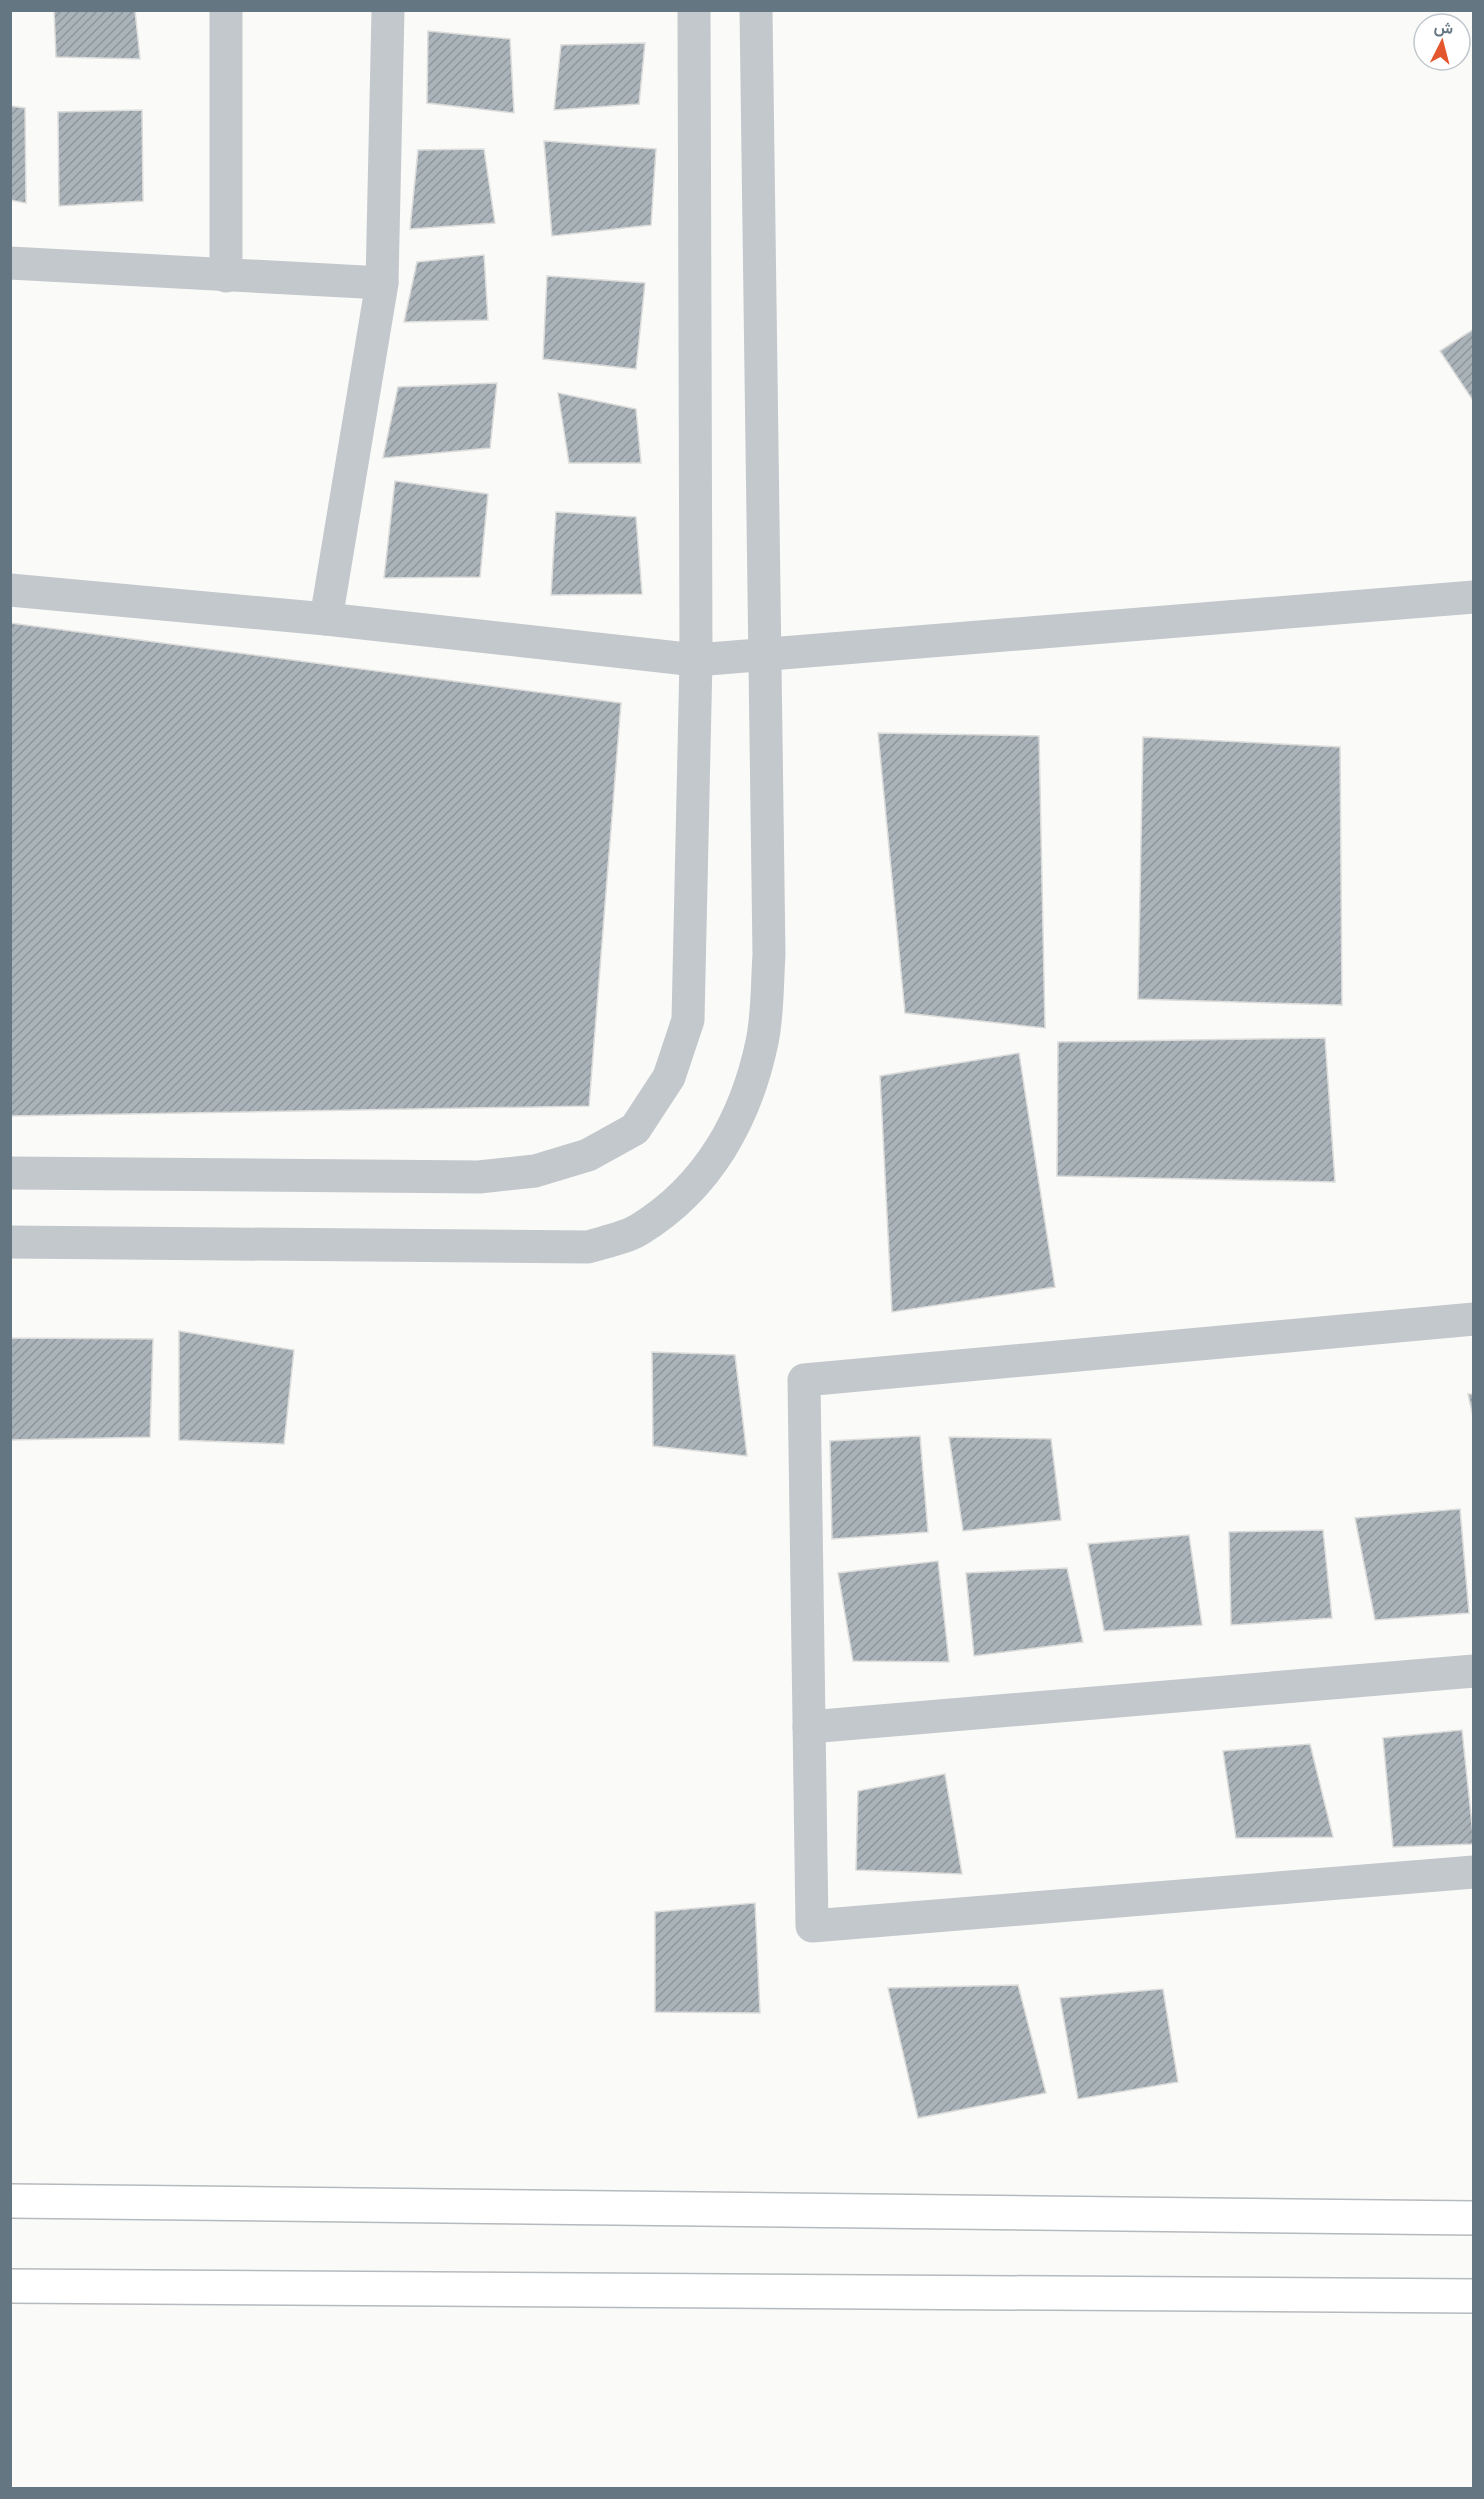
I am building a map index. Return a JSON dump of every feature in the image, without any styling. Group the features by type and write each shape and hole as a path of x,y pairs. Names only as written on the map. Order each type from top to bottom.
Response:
{"main road":[{"path":"10,2201 1473,2218"},
{"path":"10,2286 1473,2296"}],"street":[{"path":"226,10 226,276"},
{"path":"326,619 382,284 388,10"},
{"path":"10,1173 478,1177 535,1171 588,1155 635,1129 669,1077 688,1020 696,660 694,10"},
{"path":"10,1242 588,1247 638,1231 681,1198 722,1149 746,1104 762,1040 769,955 756,10"},
{"path":"10,263 382,284"},
{"path":"10,591 326,619 696,660 1473,597"},
{"path":"1473,1319 804,1380 812,1926 1473,1872"},
{"path":"809,1727 1473,1671"}],"building":[{"path":"54,10 135,10 140,59 56,57"},
{"path":"428,31 510,39 514,113 427,103"},
{"path":"645,43 639,104 554,110 561,45"},
{"path":"10,106 25,108 26,203 10,200"},
{"path":"142,110 143,201 59,206 58,112"},
{"path":"544,141 656,149 651,225 552,236"},
{"path":"484,149 495,223 410,229 418,150"},
{"path":"484,255 488,320 404,322 417,262"},
{"path":"547,276 645,283 636,369 543,359"},
{"path":"1474,329 1474,402 1440,351"},
{"path":"497,383 490,448 383,458 398,387"},
{"path":"558,393 636,409 641,463 569,463"},
{"path":"395,481 488,494 480,577 384,578"},
{"path":"556,512 636,517 642,594 551,595"},
{"path":"10,623 621,703 589,1106 10,1116"},
{"path":"878,733 1039,736 1045,1028 905,1013"},
{"path":"1143,737 1340,747 1342,1005 1138,999"},
{"path":"1325,1038 1335,1182 1057,1176 1058,1042"},
{"path":"1019,1053 1055,1287 892,1312 880,1076"},
{"path":"179,1331 294,1350 284,1444 179,1440"},
{"path":"10,1338 153,1339 150,1437 10,1440"},
{"path":"652,1352 735,1355 747,1456 653,1446"},
{"path":"1468,1394 1474,1394 1474,1421"},
{"path":"920,1436 928,1532 832,1539 830,1441"},
{"path":"949,1437 1051,1439 1061,1520 963,1531"},
{"path":"1460,1509 1469,1613 1375,1620 1355,1518"},
{"path":"1323,1530 1332,1618 1231,1625 1229,1532"},
{"path":"1189,1535 1202,1625 1104,1631 1088,1544"},
{"path":"938,1561 949,1662 853,1661 838,1573"},
{"path":"1067,1568 1083,1642 974,1656 966,1573"},
{"path":"1462,1730 1474,1844 1393,1847 1383,1738"},
{"path":"1310,1744 1333,1837 1236,1838 1223,1751"},
{"path":"945,1774 962,1874 856,1870 858,1791"},
{"path":"755,1903 760,2013 655,2012 655,1912"},
{"path":"1018,1985 1046,2093 918,2118 888,1988"},
{"path":"1163,1989 1178,2082 1078,2099 1060,1998"}]}
